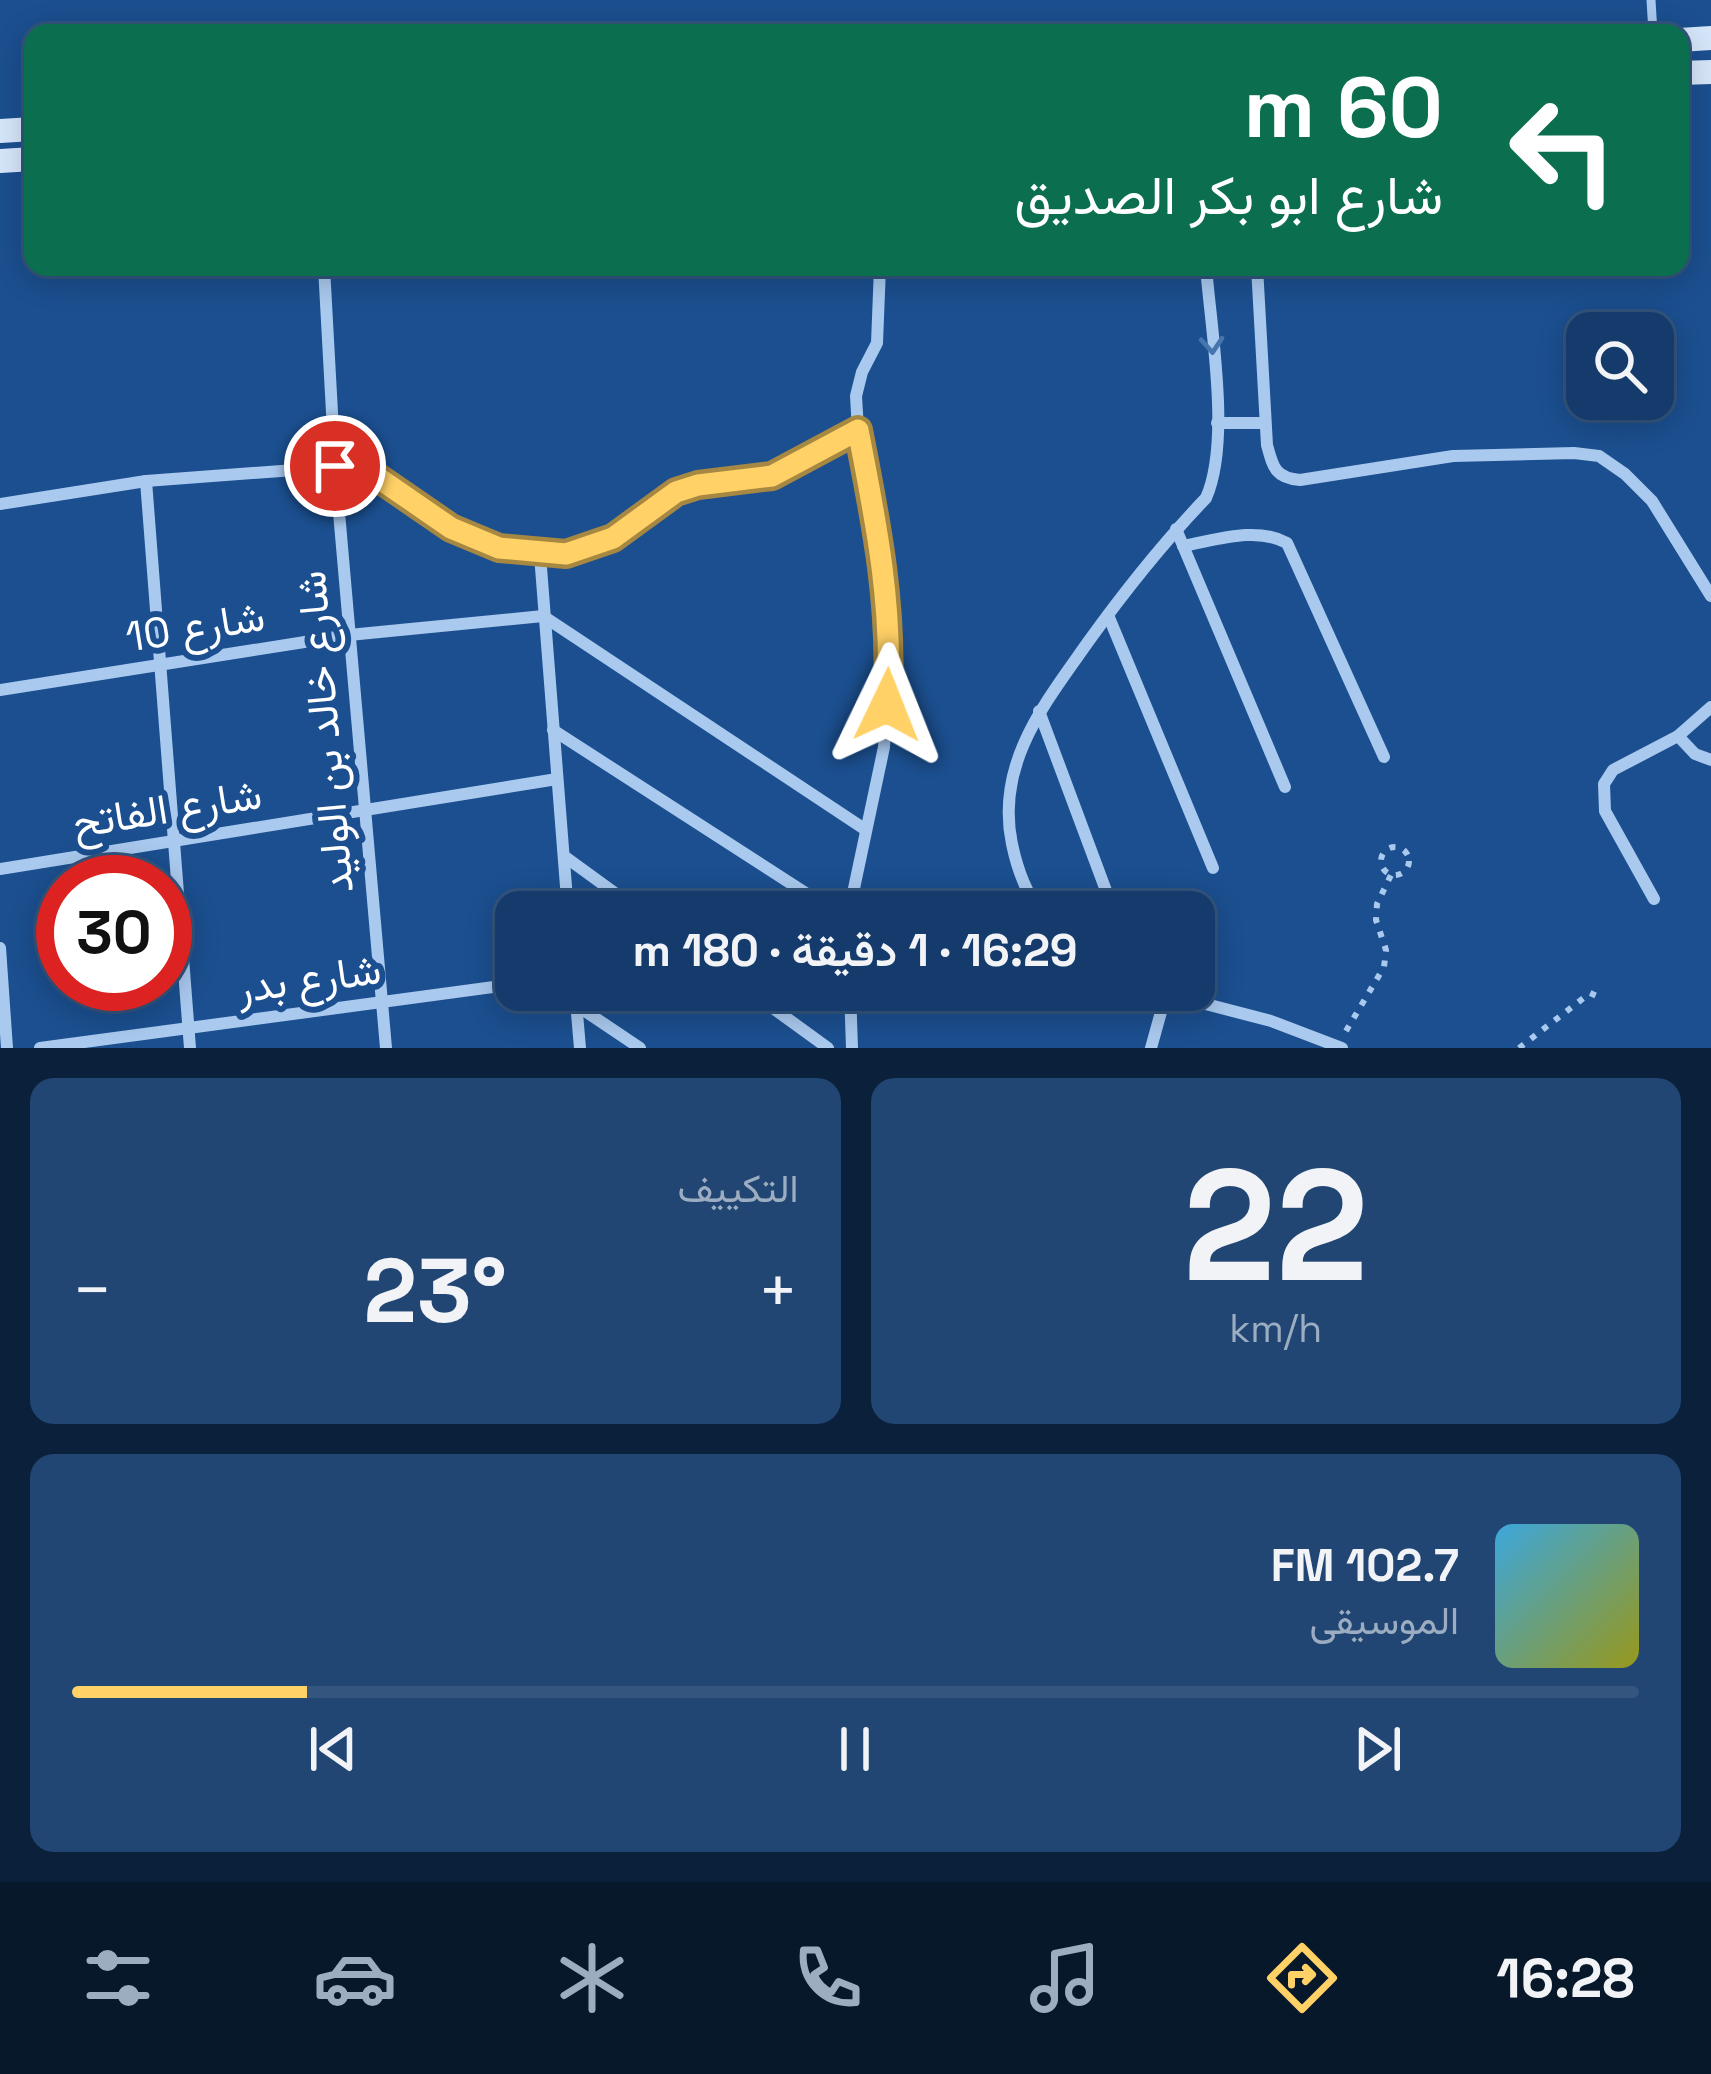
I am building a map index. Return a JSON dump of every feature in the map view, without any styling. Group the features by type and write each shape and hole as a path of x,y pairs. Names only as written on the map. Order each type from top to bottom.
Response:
{"street":[{"name":"شارع خالد بن الوليد","path":"324,276 335,466 386,1048"},
{"path":"853,891 884,747 890,662 885,578 858,430 859,384 880,326 880,276"},
{"path":"1030,891 1017,867 1009,826 1010,784 1022,745 1039,711 1108,615 1206,498 1214,480 1217,423 1207,276"},
{"path":"1257,276 1265,422 1273,469 1284,478 1300,480 1453,456 1574,453 1599,457 1624,473 1652,501 1711,596"},
{"path":"1217,423 1265,422"},
{"path":"0,504 146,481 335,466 377,477 451,528 499,548 540,555 590,549 676,492 772,476 858,430"},
{"path":"146,481 190,1048"},
{"path":"1176,529 1286,787"},
{"path":"1183,546 1252,534 1271,534 1288,543 1384,757"},
{"path":"540,555 566,891"},
{"path":"1108,615 1214,868"},
{"path":"543,616 866,830"},
{"name":"شارع 10","path":"0,690 349,635 543,616"},
{"path":"1654,899 1601,797 1613,770 1678,736 1711,707"},
{"path":"1039,711 1106,891"},
{"path":"553,730 802,891"},
{"path":"1678,736 1696,754 1711,760"},
{"name":"شارع الفاتح","path":"0,868 557,779"},
{"path":"564,856 612,891"},
{"path":"0,948 8,1048"},
{"name":"شارع بدر","path":"40,1048 495,987"},
{"path":"1215,1007 1339,1047"},
{"path":"577,1011 580,1048"},
{"path":"585,1011 640,1048"},
{"path":"777,1011 828,1048"},
{"path":"851,1011 852,1048"},
{"path":"1151,1048 1156,1011"}],"path":[{"path":"1389,848 1400,848 1408,855 1409,866 1402,874 1391,875 1383,868 1382,857 1389,848"},
{"path":"1339,1047 1384,967 1386,950 1376,920 1377,904 1391,875"},
{"path":"1520,1048 1590,992 1601,998"}],"route":[{"path":"335,466 377,477 451,528 499,548 566,554 613,538 676,492 772,476 858,430 885,578 890,662 887,705"}]}
